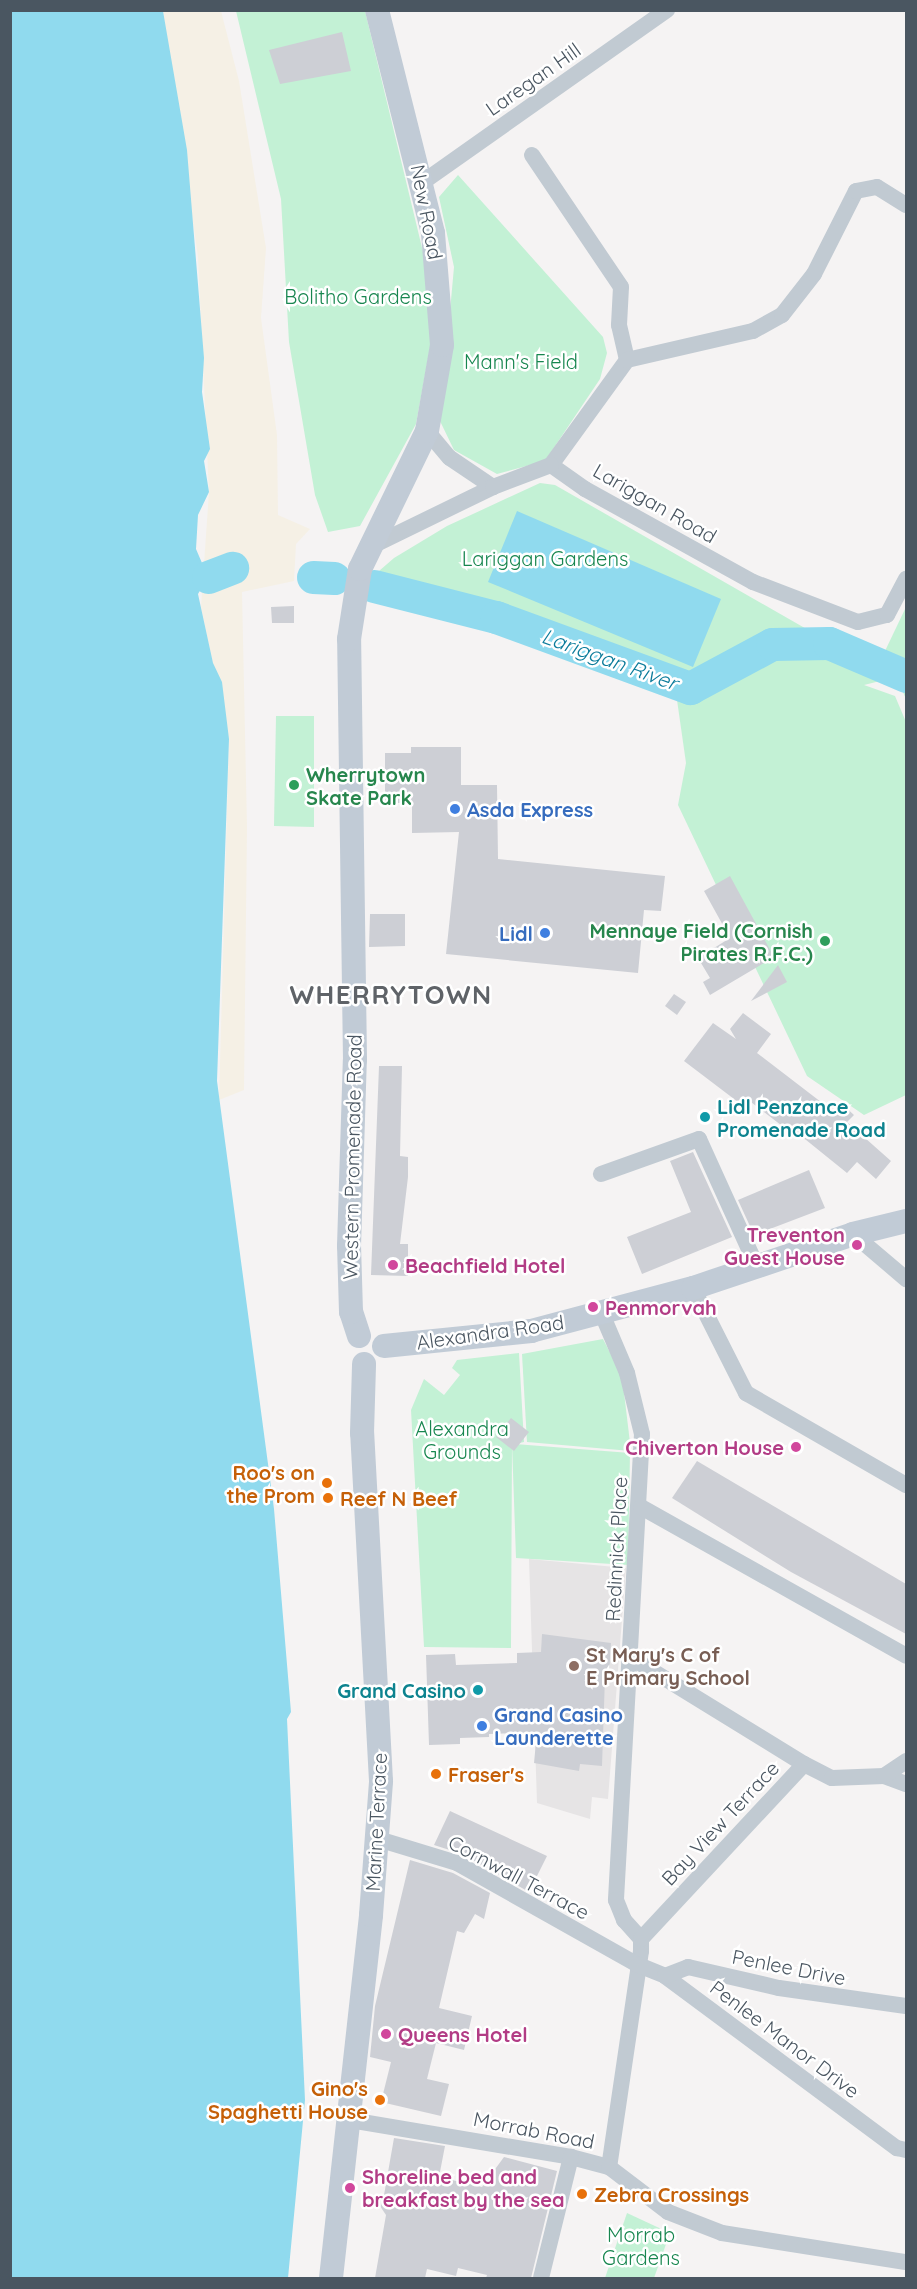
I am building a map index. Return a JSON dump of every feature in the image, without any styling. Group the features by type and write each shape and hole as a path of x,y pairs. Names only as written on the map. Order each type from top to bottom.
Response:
{"street":[{"name":"New Road","path":"370,547 427,431 442,345 441,283 423,182 377,10"},
{"name":"Laregan Hill","path":"423,182 667,10"},
{"path":"532,155 621,286 619,325 627,360"},
{"path":"370,547 493,487 551,465 627,360 753,331 782,315 814,274 856,190 878,187 906,205"},
{"path":"427,431 450,458 493,487"},
{"name":"Lariggan Road","path":"551,465 585,489 753,582 858,622 887,615 906,579"},
{"name":"Western Promenade Road","path":"359,1336 351,1312 349,1246 355,1060 349,639 360,569 370,547"},
{"path":"602,1174 699,1138 757,1267"},
{"name":"Alexandra Road","path":"384,1346 531,1331 602,1314 693,1288 853,1234 906,1221"},
{"path":"853,1234 906,1279"},
{"path":"693,1288 746,1392 906,1485"},
{"name":"Redinnick Place","path":"602,1314 627,1373 642,1434 641,1507 616,1899 624,1920 641,1939"},
{"path":"373,1334 384,1346 378,1361 364,1364 353,1353 359,1336 373,1334"},
{"name":"Marine Terrace","path":"331,2278 350,2120 378,1839 381,1766 362,1433 364,1364"},
{"path":"641,1507 906,1656"},
{"path":"630,1657 804,1764"},
{"path":"884,1776 906,1761"},
{"name":"Bay View Terrace","path":"641,1939 804,1764 832,1778 884,1776"},
{"path":"884,1776 906,1784"},
{"name":"Cornwall Terrace","path":"378,1839 457,1863 636,1964"},
{"path":"609,2167 641,1939"},
{"name":"Penlee Manor Drive","path":"636,1964 665,1976 897,2148 906,2150"},
{"name":"Penlee Drive","path":"665,1976 688,1967 779,1988 906,2006"},
{"name":"Morrab Road","path":"350,2120 571,2157 609,2167 668,2212 722,2233 906,2262"},
{"path":"541,2278 571,2157"}],"shaded area":[{"name":"St Mary's C of E Primary School","path":"529,1559 626,1568 608,1799 592,1797 590,1819 537,1803"}],"green space":[{"name":"Bolitho Gardens","path":"236,11 365,11 431,285 431,342 416,424 360,526 328,532 315,495 289,342 281,199"},
{"name":"Mann's Field","path":"458,175 603,337 607,353 600,379 545,461 497,474 454,450 440,421 454,267 439,197"},
{"name":"Lariggan Gardens","path":"540,483 555,485 892,678 864,685 895,696 906,722 906,1095 864,1115 807,1076 678,805 686,763 674,679 498,613 406,587 379,571 394,558 447,526"},
{"path":"906,607 906,699 885,651"},
{"name":"Wherrytown Skate Park","path":"276,716 314,716 314,827 274,826"},
{"path":"603,1339 622,1376 631,1451 527,1442 522,1354"},
{"name":"Alexandra Grounds","path":"519,1353 524,1442 515,1444 630,1453 628,1565 516,1558 512,1444 511,1648 424,1647 411,1410 424,1379 444,1395 460,1375 452,1368 457,1360"},
{"name":"Morrab Gardens","path":"627,2213 670,2233 654,2278 605,2278"}],"sand":[{"path":"163,11 221,11 239,81 266,248 261,318 277,435 278,515 310,529 296,544 294,581 242,592 247,827 244,1090 219,1100 229,740 201,607 209,492 198,257"}],"water":[{"path":"11,10 163,11 187,150 204,358 202,392 210,449 204,461 209,492 198,515 196,549 208,577 198,594 213,663 222,682 229,739 217,1081 274,1509 291,1712 287,1719 305,2100 288,2278 11,2278"},
{"path":"517,511 721,599 693,667 488,582"}],"building":[{"path":"342,32 351,71 280,84 269,50"},
{"path":"294,606 294,623 272,623 271,607"},
{"name":"Lidl","path":"411,747 461,747 461,785 497,785 498,859 665,876 661,911 644,910 638,973 446,954 459,832 412,833 412,803 385,803 385,753 411,753"},
{"path":"730,876 774,957 710,995 703,982 710,978 698,958 730,938 704,891"},
{"path":"370,914 405,914 405,946 369,947"},
{"path":"778,965 787,982 751,1001"},
{"path":"674,994 686,1002 677,1015 665,1006"},
{"path":"743,1013 771,1034 757,1053 834,1112 842,1104 854,1115 847,1122 891,1161 876,1179 857,1162 847,1173 790,1127 794,1135 743,1096 738,1102 684,1061 713,1023 736,1039 730,1029"},
{"path":"379,1066 402,1066 400,1156 408,1157 408,1177 400,1244 408,1244 408,1276 371,1275"},
{"path":"693,1152 732,1237 642,1274 627,1237 691,1212 670,1161"},
{"path":"809,1170 825,1208 754,1235 738,1200"},
{"path":"511,1418 529,1432 514,1451 496,1437"},
{"path":"697,1461 906,1584 906,1634 791,1572 672,1498"},
{"path":"542,1634 611,1643 609,1677 605,1677 602,1766 580,1764 579,1771 534,1763 537,1732 489,1734 489,1737 460,1738 460,1744 429,1745 426,1655 455,1654 456,1665 517,1663 517,1653 541,1652"},
{"path":"450,1811 547,1856 529,1892 462,1854 434,1845"},
{"path":"410,1860 453,1873 490,1893 484,1919 475,1914 464,1933 457,1931 439,2008 472,2016 464,2050 436,2043 427,2079 449,2084 441,2116 381,2102 391,2062 370,2057 375,2006"},
{"path":"394,2138 445,2146 439,2177 482,2187 504,2157 557,2171 531,2278 486,2278 487,2275 458,2268 456,2276 427,2269 425,2278 375,2278 386,2215 376,2200 384,2195"}],"waterway":[{"name":"Lariggan River","path":"208,577 232,568"},
{"name":"Lariggan River","path":"313,577 334,578"},
{"name":"Lariggan River","path":"374,586 496,617 690,688 772,644 829,643 906,676"}],"place":[{"name":"Wherrytown Skate Park","path":"294,785"},
{"name":"Asda Express","path":"455,809"},
{"name":"Lidl","path":"545,933"},
{"name":"Mennaye Field (Cornish Pirates R.F.C.)","path":"825,941"},
{"name":"Lidl Penzance Promenade Road","path":"705,1117"},
{"name":"Treventon Guest House","path":"857,1245"},
{"name":"Beachfield Hotel","path":"393,1265"},
{"name":"Penmorvah","path":"593,1307"},
{"name":"Chiverton House","path":"796,1447"},
{"name":"Roo's on the Prom","path":"327,1483"},
{"name":"Reef N Beef","path":"328,1498"},
{"name":"St Mary's C of E Primary School","path":"574,1666"},
{"name":"Grand Casino","path":"478,1690"},
{"name":"Grand Casino Launderette","path":"482,1726"},
{"name":"Fraser's","path":"436,1774"},
{"name":"Queens Hotel","path":"386,2034"},
{"name":"Gino's Spaghetti House","path":"380,2100"},
{"name":"Shoreline bed and breakfast by the sea","path":"350,2188"},
{"name":"Zebra Crossings","path":"582,2194"}],"district":[{"name":"WHERRYTOWN","path":"391,995"}]}
